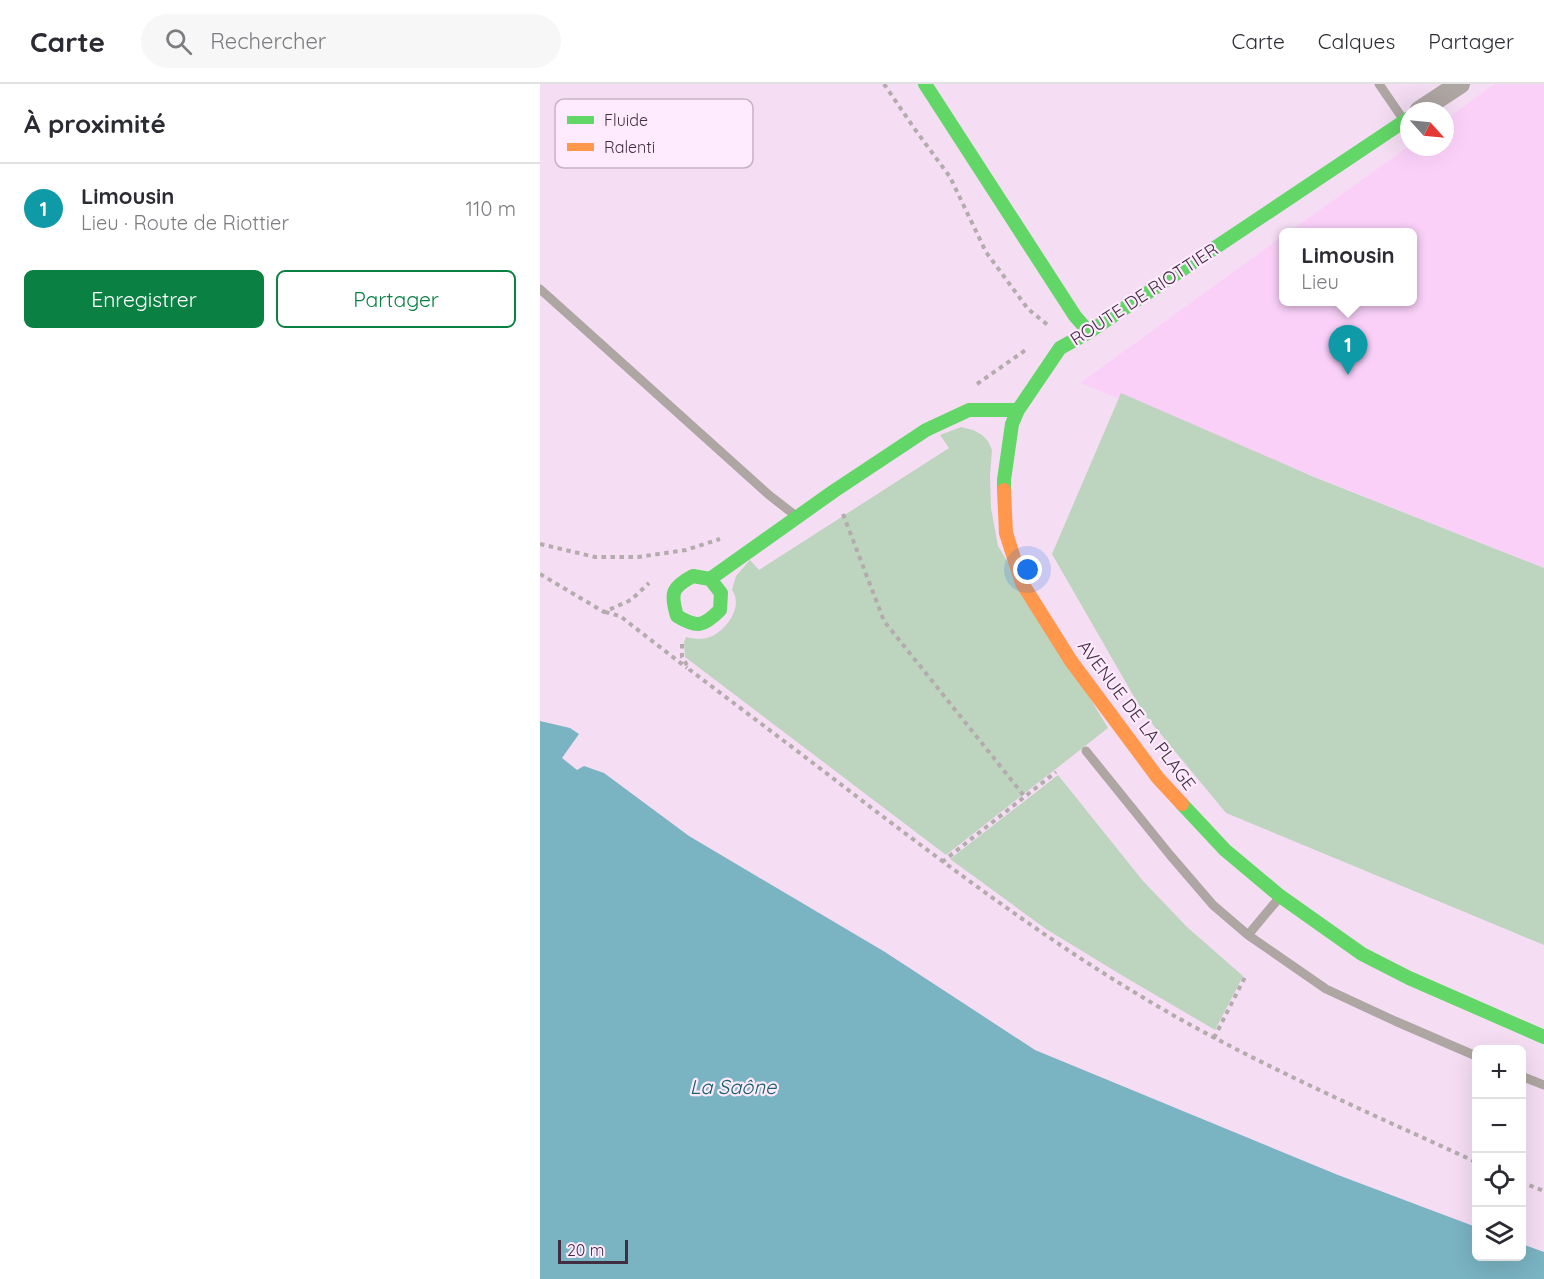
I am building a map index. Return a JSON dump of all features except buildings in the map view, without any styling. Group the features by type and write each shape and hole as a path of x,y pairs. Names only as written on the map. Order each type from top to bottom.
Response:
{"street":[{"path":"925,84 1075,316 1089,332"},
{"name":"ROUTE DE RIOTTIER","path":"1433,102 1460,84"},
{"name":"ROUTE DE RIOTTIER","path":"1018,410 1060,348 1089,332 1400,124"},
{"path":"710,579 834,491 926,430 969,410 1018,410"},
{"name":"AVENUE DE LA PLAGE","path":"1018,410 1012,424 1004,480 1006,533 1022,583 1071,661 1158,778 1225,850 1280,896 1362,954 1409,978 1544,1037"},
{"path":"693,576 710,579 721,593 720,610 708,623 692,625 677,616 672,600 678,584 693,576"}],"lane":[{"path":"1378,84 1400,106"},
{"path":"540,289 769,495 797,517"},
{"path":"1086,751 1213,905 1248,935 1326,989 1472,1054"},
{"path":"1248,935 1280,896"},
{"path":"1526,1078 1544,1085"}],"path":[{"path":"884,84 950,177 986,252 1028,309 1054,330"},
{"path":"834,491 884,621 1025,797"},
{"path":"540,544 595,557 638,556 686,550 727,536"},
{"path":"540,574 604,612 620,616 942,862 1045,935 1129,990 1214,1038 1295,1079 1472,1160"},
{"path":"604,612 631,600 657,576"},
{"path":"686,622 682,640 682,657 690,670"},
{"path":"942,862 1056,772"},
{"path":"1214,1038 1245,977"},
{"path":"1526,1184 1544,1191"}],"shaded area":[{"path":"1494,84 1544,84 1544,568 1080,383 1279,239 1279,306 1417,306 1417,228 1295,228 1400,152 1400,156 1454,156 1454,113"}],"green space":[{"path":"1121,393 1314,477 1544,568 1544,945 1226,813 1144,714 1052,554"},
{"path":"961,427 982,435 992,450 991,508 998,546 1108,728 946,855 685,657 684,642 686,637 704,639 710,637 727,624 735,610 735,596 732,590 736,576 750,560 759,570 949,448 940,435"},
{"path":"1058,775 1143,881 1187,927 1243,976 1215,1030 1046,929 950,859"}],"water":[{"name":"La Saône","path":"540,721 570,728 579,734 562,758 577,770 584,766 604,773 689,836 885,952 1035,1050 1338,1175 1472,1225 1472,1261 1526,1261 1526,1245 1544,1252 1544,1279 540,1279"}],"traffic: fast":[{"path":"925,84 1075,316 1089,332"},
{"path":"1004,490 1012,424 1018,410 1060,348 1089,332 1400,124"},
{"path":"710,579 721,593 720,610 709,620 700,624 690,623 677,616 673,596 681,584 693,576 710,579 834,491 926,430 969,410 1018,410"},
{"path":"1182,804 1225,850 1280,896 1362,954 1409,978 1544,1037"}],"traffic: slow":[{"path":"1004,490 1006,533 1022,583 1071,661 1158,778 1182,804"}],"place":[{"name":"Limousin","path":"1348,375"}]}
